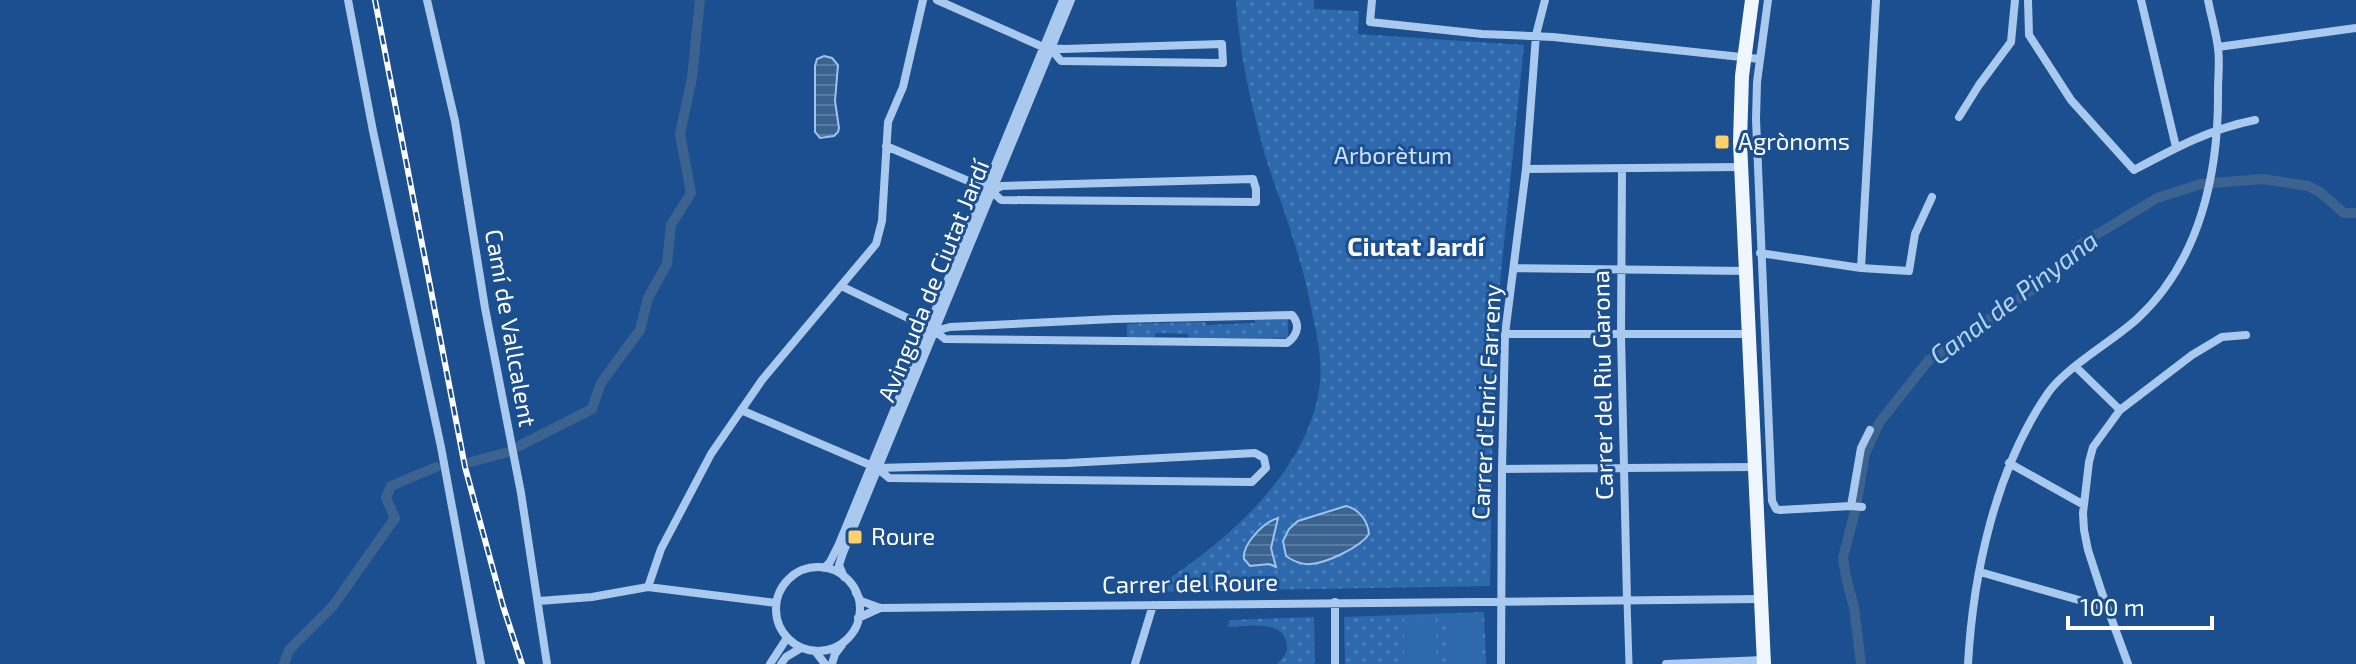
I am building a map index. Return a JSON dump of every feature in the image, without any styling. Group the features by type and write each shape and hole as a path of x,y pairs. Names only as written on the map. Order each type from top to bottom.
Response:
{"main road":[{"path":"1752,0 1744,56 1741,167 1764,662"}],"street":[{"path":"348,0 441,447 481,664"},
{"name":"Camí de Vallcalent","path":"427,0 455,121 485,308 521,493 547,664"},
{"path":"648,587 661,549 711,454 762,380 876,244 882,221 888,122 903,87 923,0"},
{"path":"937,0 1047,48 1061,61 1223,63 1222,44 1047,48"},
{"name":"Avinguda de Ciutat Jardí","path":"824,568 836,551 874,466 1047,48 1063,0"},
{"name":"Avinguda de Ciutat Jardí","path":"1047,48 1071,0"},
{"path":"1372,0 1370,22 1482,34 1536,35 1760,59"},
{"name":"Carrer d'Enric Farreny","path":"1501,664 1505,334 1526,169 1536,35 1545,0"},
{"path":"1768,0 1756,119 1773,505 1780,510 1862,507"},
{"path":"1861,268 1876,0"},
{"path":"1959,117 2011,42 2015,0"},
{"path":"2028,0 2029,35 2071,100 2134,170 2218,128 2255,120"},
{"path":"2141,0 2176,147"},
{"path":"1968,664 1970,624 1997,500 2023,432 2048,393 2138,318 2167,286 2187,253 2208,190 2218,128 2218,47 2208,0"},
{"path":"2218,47 2356,28"},
{"path":"886,146 989,189 1001,200 1256,202 1253,179 1002,186 989,189"},
{"path":"1526,169 1741,167"},
{"name":"Carrer del Riu Garona","path":"1622,169 1621,335 1627,600"},
{"path":"1135,181 1136,200"},
{"path":"1760,253 1861,268 1909,271 1915,234 1932,197"},
{"path":"1745,243 1759,211"},
{"path":"1514,268 1746,271"},
{"path":"841,286 931,329 945,339 1287,343 1294,338 1297,330 1292,315 1114,319 931,329"},
{"path":"1114,319 1115,340"},
{"path":"1505,334 1749,334"},
{"path":"2128,664 2107,608 2084,530 2084,505 2093,447 2120,410 2192,355 2222,337 2246,335"},
{"path":"2076,367 2120,410"},
{"path":"741,410 874,466 889,478 1252,482 1266,468 1264,458 1255,453 1067,463 874,466"},
{"path":"1851,506 1861,448 1870,430"},
{"path":"1067,463 1068,479"},
{"path":"2009,463 2084,505"},
{"name":"Avinguda de Ciutat Jardí","path":"844,577 839,565 874,466"},
{"path":"1502,469 1755,467"},
{"path":"1756,495 1771,470"},
{"path":"845,641 826,650 815,651 801,648 787,638 776,616 776,603 788,580 798,572 824,568 844,577 861,601 880,608"},
{"path":"1980,572 2107,608"},
{"path":"539,601 592,597 648,587 776,603"},
{"path":"832,664 835,654 854,631 859,606 856,593"},
{"name":"Carrer del Roure","path":"858,618 880,608 1761,599"},
{"path":"1627,600 1629,664"},
{"path":"1335,602 1335,664"},
{"path":"1135,664 1153,605"},
{"path":"770,664 787,638"},
{"path":"781,664 801,648"},
{"path":"815,651 825,664"},
{"path":"1666,664 1764,662"}],"green space":[{"name":"Arborètum","path":"1236,0 1314,0 1314,9 1359,11 1358,34 1524,45 1494,342 1490,586 1148,592 1204,553 1257,505 1299,447 1313,416 1320,383 1319,350 1309,297 1255,117 1243,59"},
{"path":"1288,318 1288,338 1189,338 1188,334 1155,333 1155,337 1127,337 1127,324 1205,322 1206,325"},
{"path":"1484,612 1486,664 1345,664 1344,617"},
{"path":"1447,614 1479,614 1480,664 1447,664"},
{"path":"1314,617 1315,664 1277,664 1284,656 1286,641 1283,634 1270,627 1227,627 1230,620"},
{"path":"1404,619 1436,619 1436,664 1404,664"}],"shaded area":[{"path":"824,56 832,58 838,65 835,101 839,128 834,136 820,138 815,132 815,66 817,59"},
{"path":"1346,506 1365,520 1369,534 1359,544 1343,554 1317,563 1301,563 1286,556 1283,541 1298,521"},
{"path":"1278,518 1271,548 1276,567 1269,564 1250,566 1244,559 1244,553 1250,540"}],"waterway":[{"name":"Canal de Pinyana","path":"517,447 592,409 601,383 640,330 648,298 667,264 671,225 691,193 680,134 692,78 700,0"},
{"name":"Canal de Pinyana","path":"1861,664 1854,607 1843,558 1865,454 1879,423 1928,361 2042,283 2081,244 2157,198 2201,184 2263,179 2308,186 2320,192 2344,213 2356,213"},
{"name":"Canal de Pinyana","path":"471,462 508,452"},
{"name":"Canal de Pinyana","path":"284,664 289,650 333,606 395,518 386,498 391,486 436,467"}],"railway":[{"path":"375,0 465,467 522,664"}],"place":[{"name":"Agrònoms","path":"1722,142"},
{"name":"Roure","path":"855,537"}],"district":[{"name":"Ciutat Jardí","path":"1416,247"}]}
